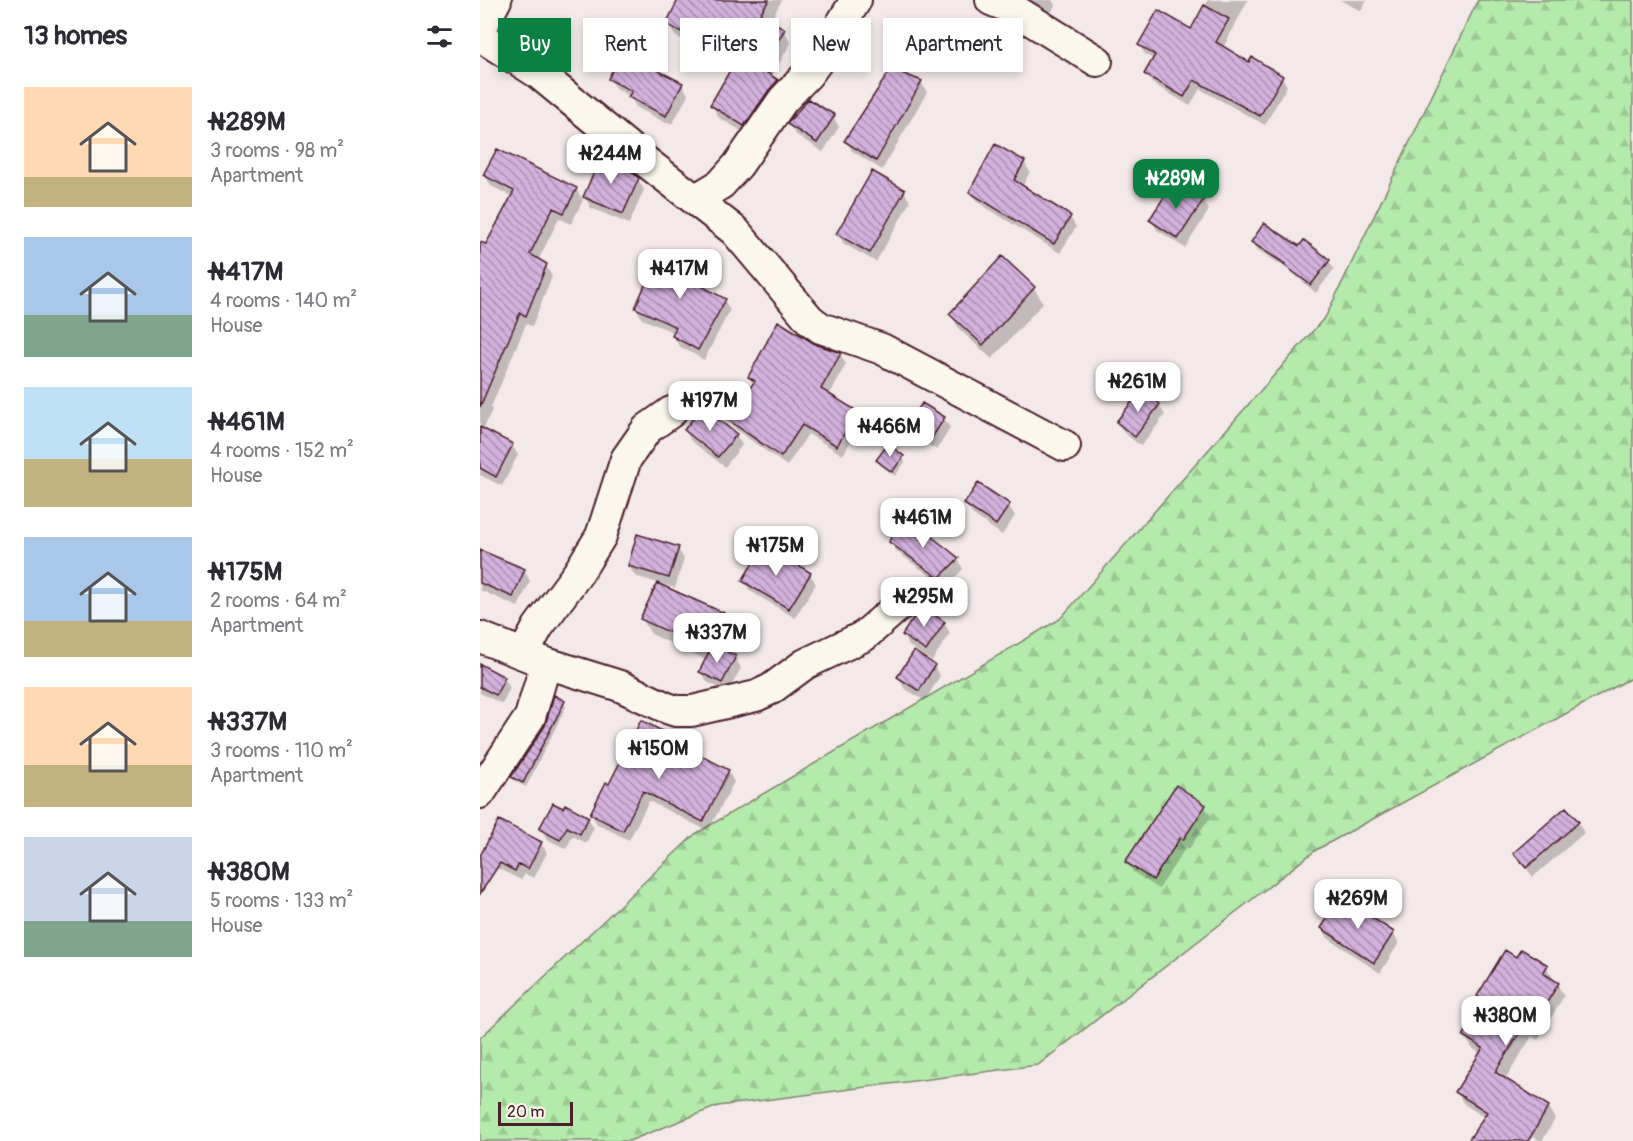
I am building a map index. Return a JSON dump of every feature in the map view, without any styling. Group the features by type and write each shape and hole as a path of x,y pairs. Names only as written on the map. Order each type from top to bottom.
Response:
{"street":[{"path":"480,30 496,0"},
{"path":"696,199 721,184 738,165 783,100 808,74 822,55 856,0"},
{"path":"991,0 1013,9 1097,61"},
{"path":"480,36 538,73 735,231 810,320 821,328 882,349 1065,446"},
{"path":"480,793 530,717 538,627 578,573 601,536 626,459 647,429 671,412"},
{"path":"480,637 620,686 651,702 676,711 692,711 756,696 771,689 804,664 864,636 902,603"}],"green space":[{"path":"1478,0 1633,0 1633,677 1316,850 1038,1065 718,1106 629,1141 480,1141 480,1038 695,834 1060,619 1326,316"}],"building":[{"path":"678,0 769,0 760,14 767,18 680,18 680,31 668,25 668,20"},
{"path":"1204,5 1229,19 1216,42 1249,62 1252,57 1283,76 1260,116 1194,80 1184,97 1144,74 1155,55 1138,45 1158,10 1191,29"},
{"path":"779,25 785,29 779,39"},
{"path":"612,72 661,72 683,83 666,116 628,97 632,91 608,79"},
{"path":"729,72 766,72 778,80 744,126 710,105"},
{"path":"889,72 899,72 922,81 876,161 844,141"},
{"path":"808,99 835,115 817,143 787,124"},
{"path":"995,144 1025,161 1014,180 1071,216 1054,244 969,192"},
{"path":"497,149 577,188 564,213 553,208 530,254 547,264 526,316 520,313 480,407 480,242 486,244 514,191 483,175"},
{"path":"602,154 617,160 639,178 623,214 583,197"},
{"path":"872,171 905,190 870,253 836,234"},
{"path":"1175,180 1204,199 1178,239 1149,220"},
{"path":"1264,223 1299,246 1304,240 1330,260 1311,285 1285,264 1251,242"},
{"path":"660,251 696,267 690,280 726,299 698,350 672,336 676,327 635,308"},
{"path":"1002,256 1035,287 983,345 949,314"},
{"path":"778,321 815,344 841,353 821,389 857,411 837,446 802,425 781,457 727,419 755,381 748,377"},
{"path":"1142,389 1160,404 1135,437 1116,422"},
{"path":"922,403 945,417 930,441 907,427"},
{"path":"702,407 737,434 718,457 684,430"},
{"path":"480,427 513,444 496,477 480,468"},
{"path":"888,444 904,456 892,472 876,460"},
{"path":"978,483 1010,504 996,525 964,504"},
{"path":"914,523 959,558 939,578 889,542 895,528"},
{"path":"637,534 679,547 669,578 628,566"},
{"path":"764,544 811,573 789,609 742,581"},
{"path":"480,550 525,569 513,597 480,583"},
{"path":"657,583 724,613 708,650 640,619"},
{"path":"921,606 945,622 926,651 902,635"},
{"path":"713,644 736,656 722,683 699,672"},
{"path":"914,651 935,665 919,691 897,677"},
{"path":"480,664 505,677 496,695 480,687"},
{"path":"554,695 565,701 523,783 511,777 545,726"},
{"path":"641,720 666,733 662,742 698,760 700,755 729,770 703,822 643,791 623,831 590,814 606,782 609,784"},
{"path":"1176,785 1206,805 1183,840 1180,838 1153,880 1125,862"},
{"path":"553,803 563,808 565,804 589,817 580,834 567,827 560,840 539,829"},
{"path":"1566,807 1579,822 1526,868 1513,853"},
{"path":"499,820 542,842 528,869 519,864 515,871 500,863 480,894 480,856"},
{"path":"1341,897 1394,932 1374,963 1321,928"},
{"path":"1521,949 1548,965 1543,973 1559,983 1531,1028 1525,1025 1495,1072 1549,1106 1528,1141 1468,1141 1487,1112 1455,1092 1483,1048 1463,1036 1485,1001 1477,996 1505,950 1516,957"}]}
